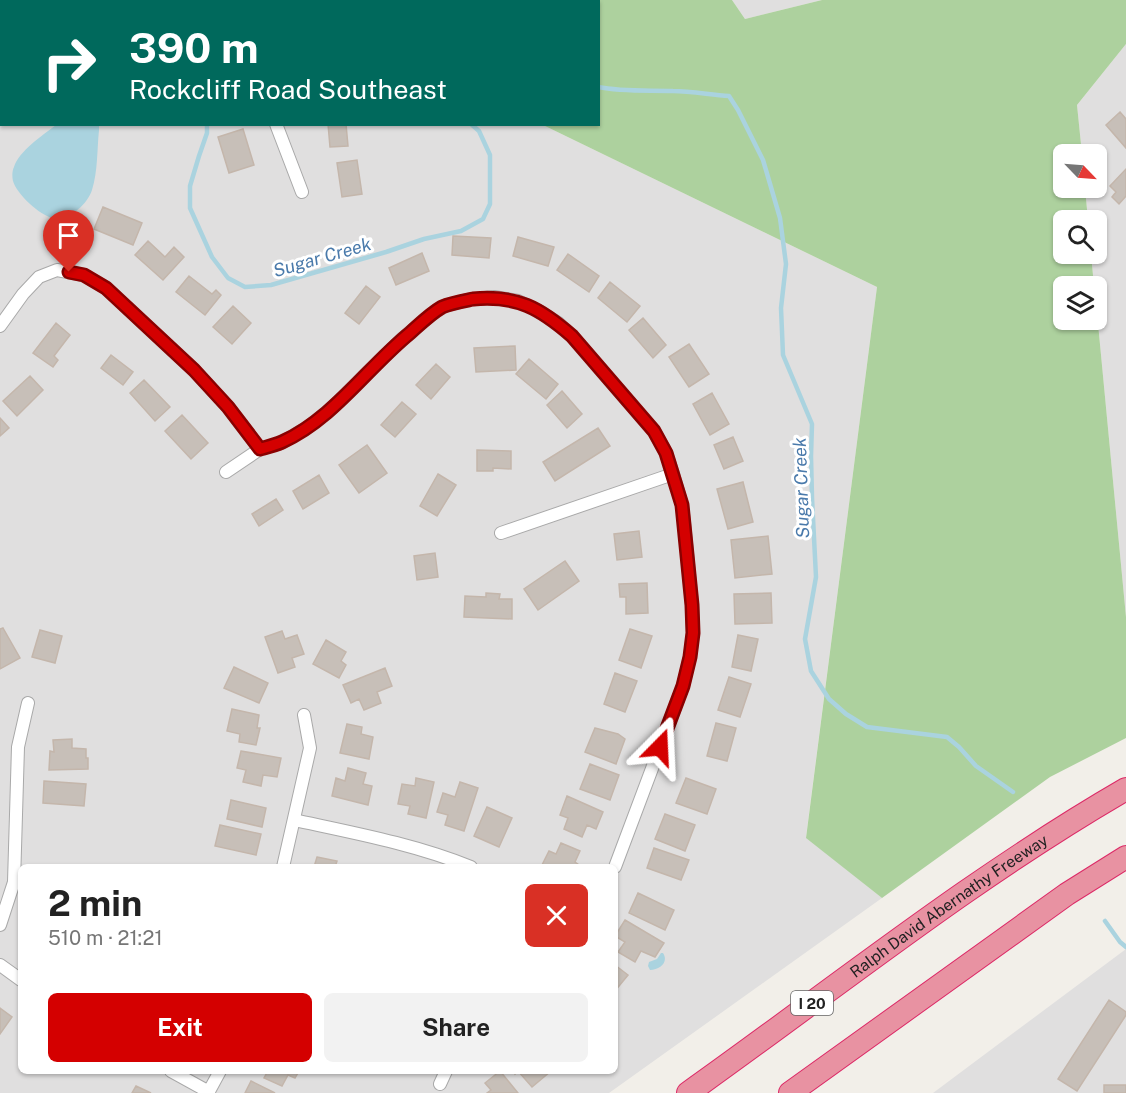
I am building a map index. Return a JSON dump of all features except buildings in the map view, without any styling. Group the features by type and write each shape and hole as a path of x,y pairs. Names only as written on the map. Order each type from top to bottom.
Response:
{"highway":[{"name":"Ralph David Abernathy Freeway","path":"688,1093 1017,855 1126,789"},
{"path":"790,1093 1067,894 1126,857"}],"street":[{"path":"277,126 302,192"},
{"path":"0,326 23,294 39,277 57,270 84,275 106,288 194,370 228,407 260,449"},
{"path":"226,472 260,449 281,443 308,427 333,407 402,339 444,306 467,300 494,297 518,302 539,311 558,323 572,336 654,431 666,453 682,505 692,605 693,633 683,686 616,864"},
{"path":"501,533 673,474"},
{"path":"0,925 14,882 18,747 28,703"},
{"path":"285,864 310,748 303,715"},
{"path":"294,820 408,845 464,864"},
{"path":"0,965 18,978"},
{"path":"176,1074 209,1092 218,1074"},
{"path":"440,1084 445,1074"}],"shaded area":[{"path":"732,0 822,0 745,19"},
{"path":"1126,44 1126,617 1099,330 1107,330 1107,276 1093,276 1092,264 1107,264 1107,210 1087,210 1086,198 1107,198 1107,144 1081,144 1077,105"},
{"path":"0,126 545,126 877,287 806,837 882,898 609,1093 0,1093"},
{"path":"1126,949 1126,1093 933,1093"}],"green space":[{"path":"600,0 732,0 745,19 822,0 1126,0 1126,44 1077,105 1081,144 1053,144 1053,198 1086,198 1087,210 1053,210 1053,264 1092,264 1093,276 1053,276 1053,330 1099,330 1126,617 1126,738 1050,777 882,898 806,838 877,287 545,126 600,126"}],"water":[{"path":"55,126 99,126 95,175 90,196 82,206 66,217 53,218 35,209 15,186 12,174 14,167 21,155"},
{"path":"661,953 665,956 664,962 660,967 650,970 649,962 657,959"}],"waterway":[{"name":"Sugar Creek","path":"600,87 729,96 763,160 780,218 786,264 781,308 783,355 812,424 812,498 816,577 805,639 811,671 829,699 846,714 867,727 947,737 976,766 1013,792"},
{"name":"Sugar Creek","path":"207,126 207,133 190,186 190,208 212,257 228,278 245,287 271,285 424,239 461,231 483,219 490,204 490,155 479,131 473,126"},
{"name":"Sugar Creek","path":"1105,921 1126,947"}],"route":[{"path":"69,272 84,275 106,288 194,370 228,407 260,449 281,443 308,427 333,407 402,339 444,306 467,300 494,297 518,302 558,323 572,336 654,431 666,453 682,505 693,633 683,686 660,747"}]}
